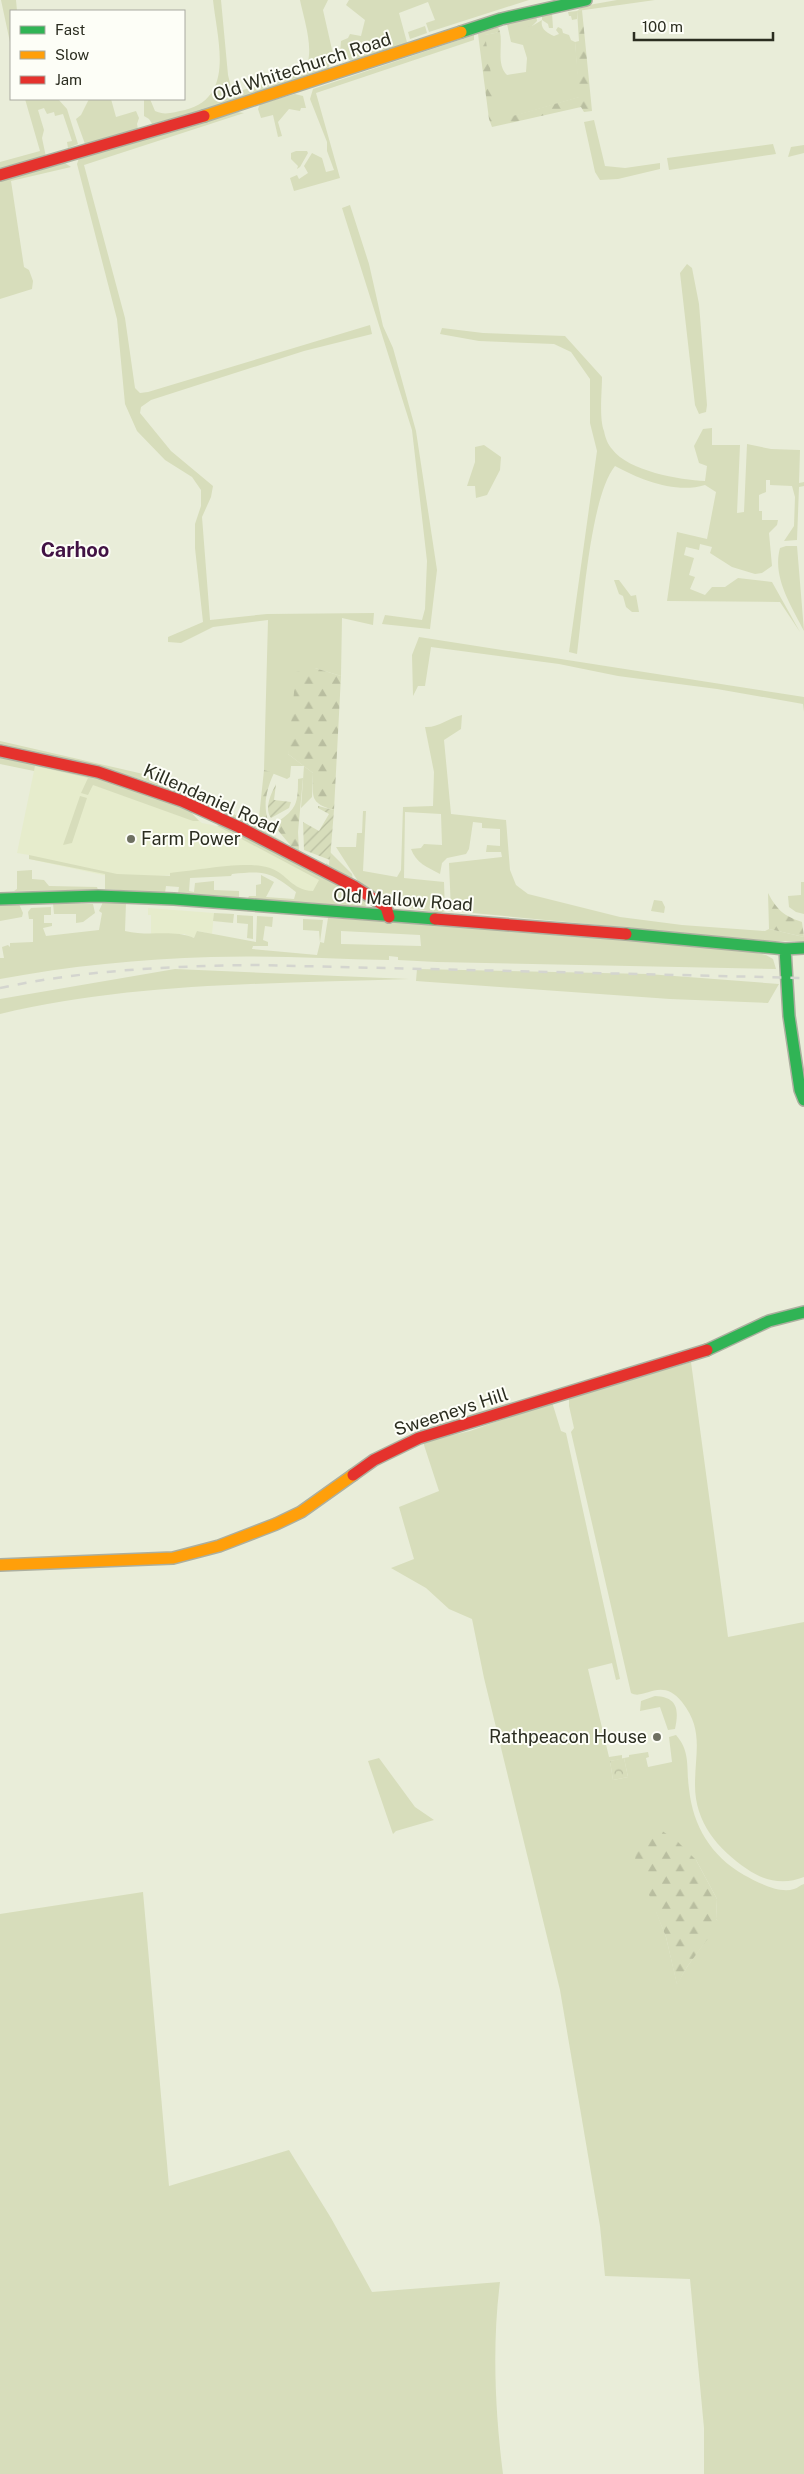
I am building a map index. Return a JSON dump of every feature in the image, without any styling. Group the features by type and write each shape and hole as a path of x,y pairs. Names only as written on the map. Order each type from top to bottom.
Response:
{"street":[{"name":"Old Whitechurch Road","path":"0,175 213,114 501,19 586,0"},
{"name":"Killendaniel Road","path":"0,751 118,778 206,811 355,887 386,907 389,917"},
{"name":"Old Mallow Road","path":"0,899 98,896 155,898 389,917 562,928 784,949 804,948"},
{"path":"784,949 789,1016 800,1090 804,1100"},
{"name":"Sweeneys Hill","path":"0,1565 173,1558 219,1546 276,1524 301,1512 374,1460 419,1438 700,1353 769,1321 804,1312"}],"shaded area":[{"name":"Farm Power","path":"35,766 91,779 192,815 202,823 217,826 322,881 318,893 296,892 280,879 262,871 117,878 29,859 29,855 17,853"},
{"path":"148,908 214,913 212,934 198,931 194,938 184,934 151,935 151,915 148,915"}],"green space":[{"path":"1,0 16,0 17,10 10,10 10,42"},
{"path":"213,0 221,0 228,75 231,87 243,90 304,71 309,55 309,46 300,0 328,0 323,10 333,54 329,59 329,71 154,127 149,119 144,116 144,100 150,100 155,111 162,113 185,110 201,103 211,93 217,80 220,65"},
{"path":"349,0 529,0 429,32 426,23 435,20 428,2 399,13 408,46 351,62 347,56 340,53 341,41 348,38 350,34 361,36 365,20 346,5"},
{"path":"617,0 655,0 577,11 583,6"},
{"path":"582,10 592,111 584,112 581,107 492,127 489,119 478,34 498,27 500,32 485,35 498,120 579,97 575,42 579,41 577,11"},
{"path":"577,11 577,19 572,20 568,12"},
{"path":"552,13 553,28 549,28 548,24 542,20 542,15"},
{"path":"536,15 537,21 532,26 519,27 511,21"},
{"path":"542,20 542,26 547,32 554,36 559,34 556,30 558,27 575,42 580,97 497,121 484,35 500,32 501,60 507,75 526,72 527,58 523,45 511,42 507,24 511,21 532,26"},
{"path":"425,26 427,33 410,39 408,32"},
{"path":"474,35 474,40 316,93 340,178 294,191 290,178 297,175 299,179 308,173 304,166 312,153 322,158 326,172 334,170 327,151 327,142 310,99 313,89"},
{"path":"295,94 303,96 306,108 301,108 300,111 289,109 278,122 282,136 278,137 273,115 261,118 258,109 260,104"},
{"path":"25,100 59,100 67,109 78,144 68,148 67,142 72,141 63,114 55,116 54,112 47,114 44,108 38,110 44,130 42,138 46,157 0,171 0,162 40,151"},
{"path":"88,100 111,100 116,117 136,111 139,118 138,129 91,146 85,144 76,119 81,115"},
{"path":"237,112 244,113 84,165 125,318 135,388 140,393 370,325 372,334 304,351 151,400 141,407 140,413 171,451 213,486 211,497 202,517 210,620 267,614 374,613 373,625 342,618 341,676 315,668 288,754 304,766 291,766 290,777 287,779 264,770 268,620 213,627 181,643 168,642 168,637 203,622 195,548 195,524 201,506 201,490 192,477 165,460 137,431 125,404 117,319 77,164 79,158"},
{"path":"594,120 605,166 625,168 660,163 660,169 618,179 600,180 595,172 584,122"},
{"path":"773,144 776,154 669,170 667,158"},
{"path":"804,145 804,153 788,157 791,147"},
{"path":"307,151 308,153 297,169 298,166 291,159 291,153"},
{"path":"65,163 71,167 11,181 24,267 29,270 33,281 32,289 0,299 0,180"},
{"path":"350,205 369,264 383,326 393,348 416,431 437,570 430,629 382,624 385,615 422,620 425,609 427,561 412,430 342,208"},
{"path":"687,264 692,268 699,304 707,405 706,412 699,414 695,405 680,273"},
{"path":"442,328 483,333 565,336 602,377 602,426 609,445 620,457 642,469 682,479 705,481 707,466 699,463 694,446 703,429 712,428 712,445 740,445 737,513 744,512 747,444 771,449 800,450 799,483 804,482 804,486 799,487 797,540 784,541 794,526 795,497 792,486 770,485 770,480 766,480 766,492 759,495 759,511 762,511 762,520 778,520 777,525 769,533 772,566 762,573 755,574 732,567 710,553 712,547 700,544 699,550 686,547 684,555 694,558 689,575 695,577 690,589 705,595 712,587 725,587 738,578 772,582 800,632 780,602 667,601 677,532 707,539 716,492 705,485 682,488 647,481 615,466 606,481 599,502 589,555 577,654 569,652 597,451 590,423 590,379 571,352 554,344 479,341 440,334"},
{"path":"484,445 501,457 500,470 487,495 476,498 475,486 467,486 475,462 475,447"},
{"path":"797,546 804,631 784,591 781,580 778,559 780,548"},
{"path":"614,580 619,580 631,596 636,595 639,612 632,612 626,607 623,596 619,594"},
{"path":"419,637 804,697 804,712 803,704 717,689 618,676 559,664 431,647 425,686 418,686 413,696 412,655"},
{"path":"315,668 341,676 334,810 316,802 313,793 313,773 288,754 296,672"},
{"path":"462,715 461,729 444,740 451,814 506,820 510,870 516,885 528,894 620,917 682,925 765,931 769,929 804,937 804,941 769,941 451,911 449,863 502,857 501,852 486,852 487,845 500,846 500,829 482,828 482,823 473,822 469,849 466,854 447,858 442,863 440,874 419,861 411,849 421,848 424,844 442,845 441,814 405,812 404,878 444,882 445,911 441,913 402,907 361,886 336,847 356,847 357,833 362,833 363,811 366,811 363,871 397,877 401,870 403,807 433,806 434,772 425,727 434,726"},
{"path":"0,741 152,776 223,808 284,842 285,845 201,803 149,782 94,766 0,746"},
{"path":"0,755 90,774 189,810 199,821 193,821 93,785 88,795 81,793 88,778 35,766 34,771 0,764"},
{"path":"304,766 313,773 312,797 301,808"},
{"path":"264,770 274,773 266,798 266,813 271,829 276,837 258,827"},
{"path":"303,778 298,832 299,851 291,846 276,828 277,822 289,813 295,805 298,794 298,779"},
{"path":"276,784 274,800 291,802 289,808 271,818 268,805"},
{"path":"80,796 87,798 72,843 63,845"},
{"path":"318,806 334,810 330,860 304,850 303,822 319,831 329,814 318,808"},
{"path":"223,825 345,887 369,903 365,907 248,898 249,896 256,896 256,885 261,884 261,875 274,882 266,897 294,899 296,892 273,876 260,873 190,878 189,891 194,892 195,883 214,881 214,890 239,891 239,897 178,893 179,887 166,886 165,893 105,889 105,874 29,859 29,855 117,874 170,876 170,873 221,867 260,866 276,871 300,888 313,891 319,880 217,826"},
{"path":"330,852 352,874 353,880 327,867 326,863 329,865"},
{"path":"32,870 32,879 44,880 49,886 97,887 98,890 14,891 17,889 17,871"},
{"path":"801,882 804,882 804,914 796,912 789,907 788,896 801,895"},
{"path":"768,893 782,912 802,922 804,937 769,929"},
{"path":"654,900 662,901 665,907 664,913 651,911"},
{"path":"103,902 126,903 125,931 134,933 169,933 194,938 197,931 256,942 257,916 273,917 272,927 265,926 263,940 268,942 268,946 253,946 252,949 317,955 320,943 319,931 303,930 303,919 323,920 320,942 324,943 328,918 452,925 739,949 766,955 773,959 776,969 437,962 398,960 398,957 389,956 389,960 233,957 158,959 105,964 0,979 0,958 4,958 2,947 8,945 10,947 10,943 33,942 33,919 29,919 28,912 31,908 51,907 51,915 44,915 44,923 52,923 52,926 43,928 46,936 99,930 102,913 99,911","holes":["341,931 420,935 421,946 341,944"]},
{"path":"0,903 19,904 23,913 22,917 0,921"},
{"path":"53,903 93,904 95,913 83,922 76,923 76,914 54,914"},
{"path":"214,913 234,914 233,923 213,921"},
{"path":"237,915 253,916 253,939 247,938 248,924 237,923"},
{"path":"175,969 409,979 204,986 152,990 50,1004 0,1014 0,999"},
{"path":"417,969 648,974 779,984 768,1003 670,999 416,981"},
{"path":"691,1362 728,1637 804,1622 804,1877 789,1881 767,1879 747,1869 727,1853 710,1834 699,1811 696,1799 696,1732 689,1712 682,1702 674,1694 667,1691 660,1690 636,1695 631,1693 571,1432 574,1428 569,1397"},
{"path":"552,1402 561,1431 566,1433 620,1679 616,1680 612,1663 588,1669 609,1757 622,1755 622,1759 610,1761 613,1780 628,1777 624,1758 629,1757 629,1755 648,1752 649,1757 646,1758 648,1767 672,1762 669,1737 676,1735 681,1741 686,1754 691,1803 699,1827 713,1849 722,1859 749,1878 775,1889 795,1889 804,1884 804,2474 704,2474 704,2428 690,2279 605,2276 600,2226 560,1990 484,1678 472,1619 449,1609 426,1588 391,1568 414,1559 399,1507 439,1491 423,1442 470,1431","holes":["696,1860 717,1899 716,1919 719,1922 677,1984 666,1937 656,1911"]},
{"path":"655,1696 668,1699 675,1706 677,1716 675,1729 668,1730 660,1707 640,1711 641,1701"},
{"path":"379,1758 415,1807 434,1820 396,1831 393,1834 368,1761"},
{"path":"624,1758 628,1777 613,1780 610,1761"},
{"path":"658,1828 678,1842 696,1860 717,1899 716,1919 720,1922 687,1967 677,1985 666,1937 635,1860 636,1849"},
{"path":"143,1892 169,2186 289,2150 331,2218 372,2292 500,2282 495,2353 498,2426 503,2474 0,2474 0,1914"}],"railway":[{"path":"0,988 64,977 128,970 192,966 257,965 804,978"}],"traffic: fast":[{"path":"461,32 501,19 586,0"},
{"path":"0,899 98,896 174,899 435,919"},
{"path":"626,934 785,949 804,948"},
{"path":"785,949 789,1016 800,1090 804,1100"},
{"path":"707,1350 769,1321 804,1312"}],"traffic: slow":[{"path":"204,116 461,32"},
{"path":"0,1565 173,1558 219,1546 276,1524 301,1512 353,1475"}],"traffic: jam":[{"path":"0,175 204,116"},
{"path":"0,751 98,772 182,801 239,827 355,887 386,907 389,917"},
{"path":"435,919 626,934"},
{"path":"353,1475 374,1460 419,1438 707,1350"}],"place":[{"name":"Farm Power","path":"131,839"},
{"name":"Rathpeacon House","path":"657,1737"}],"district":[{"name":"Carhoo","path":"75,550"}]}
